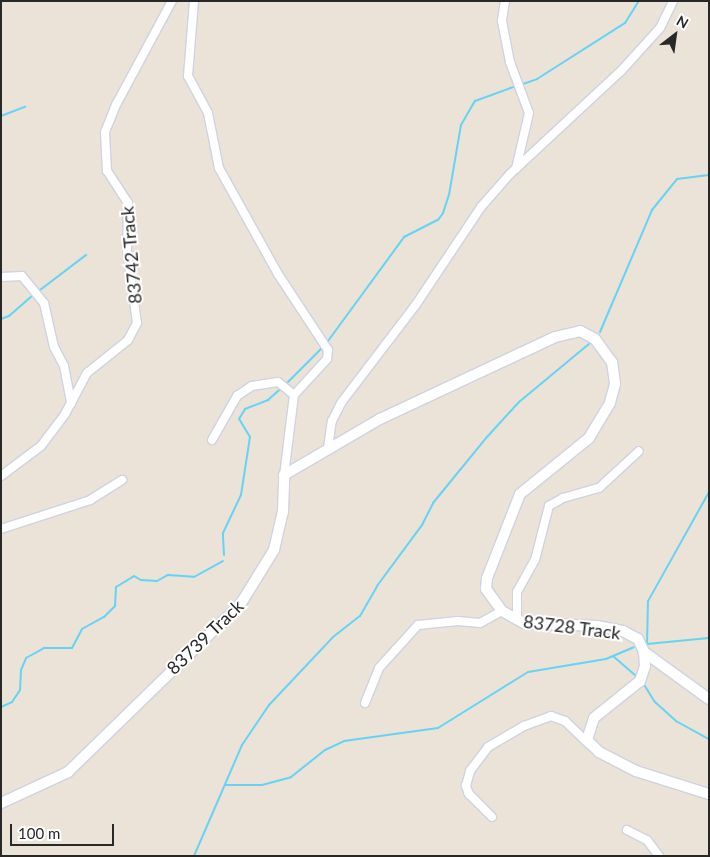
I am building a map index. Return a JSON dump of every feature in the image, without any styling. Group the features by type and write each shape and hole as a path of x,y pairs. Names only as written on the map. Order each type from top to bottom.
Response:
{"street":[{"name":"83742 Track","path":"1,476 42,446 92,368 128,340 137,322 127,251 128,203 107,171 105,132 116,103 172,1"},
{"path":"194,1 188,76 208,113 219,168 278,274 328,350 327,359 294,396 278,382 252,386 237,396 212,440"},
{"path":"505,1 501,13 510,62 529,113 516,169"},
{"path":"328,448 332,421 346,396 415,306 481,207 516,169 621,71 660,28 673,1"},
{"path":"1,277 22,276 44,303 54,347 64,366 70,403"},
{"name":"83728 Track","path":"284,475 372,423 555,337 580,331 595,339 608,354 615,374 610,403 589,438 530,483 516,501 486,583 488,594 502,611 517,620 550,626 612,628 632,634 642,643 645,666 640,681 594,718 587,733 589,744"},
{"name":"83739 Track","path":"1,803 68,772 150,690 240,605 274,550 283,512 284,475 294,396"},
{"path":"517,620 517,592 535,560 549,506 563,498 599,488 639,451"},
{"path":"1,530 90,500 122,480"},
{"path":"365,702 379,668 418,625 458,621 480,623 502,611"},
{"path":"644,652 709,700"},
{"path":"492,817 468,794 466,786 470,770 488,747 524,726 555,716 589,744 636,771 709,794"},
{"path":"627,830 647,840 659,856"}],"waterway":[{"path":"520,85 537,79 625,23 639,1"},
{"path":"328,341 404,237 438,220 443,213 449,195 461,125 475,101 516,86"},
{"path":"1,116 25,107"},
{"path":"600,332 652,210 677,179 709,175"},
{"path":"40,290 86,255"},
{"path":"1,319 9,316 34,294"},
{"path":"194,856 242,745 269,705 333,637 360,616 377,586 422,525 433,503 487,437 519,402 590,343"},
{"path":"288,382 322,348"},
{"path":"224,555 223,533 241,495 250,437 239,419 245,409 268,400 279,390"},
{"path":"709,492 648,601 647,644 709,638"},
{"path":"1,707 12,702 20,690 21,670 26,658 44,648 72,648 82,629 104,617 115,606 116,587 134,576 141,580 157,581 168,575 194,577 223,561"},
{"path":"225,785 262,785 291,777 325,750 344,741 438,728 528,672 606,659 634,647"},
{"path":"613,656 637,677"},
{"path":"643,683 655,702 676,721 709,739"}]}
